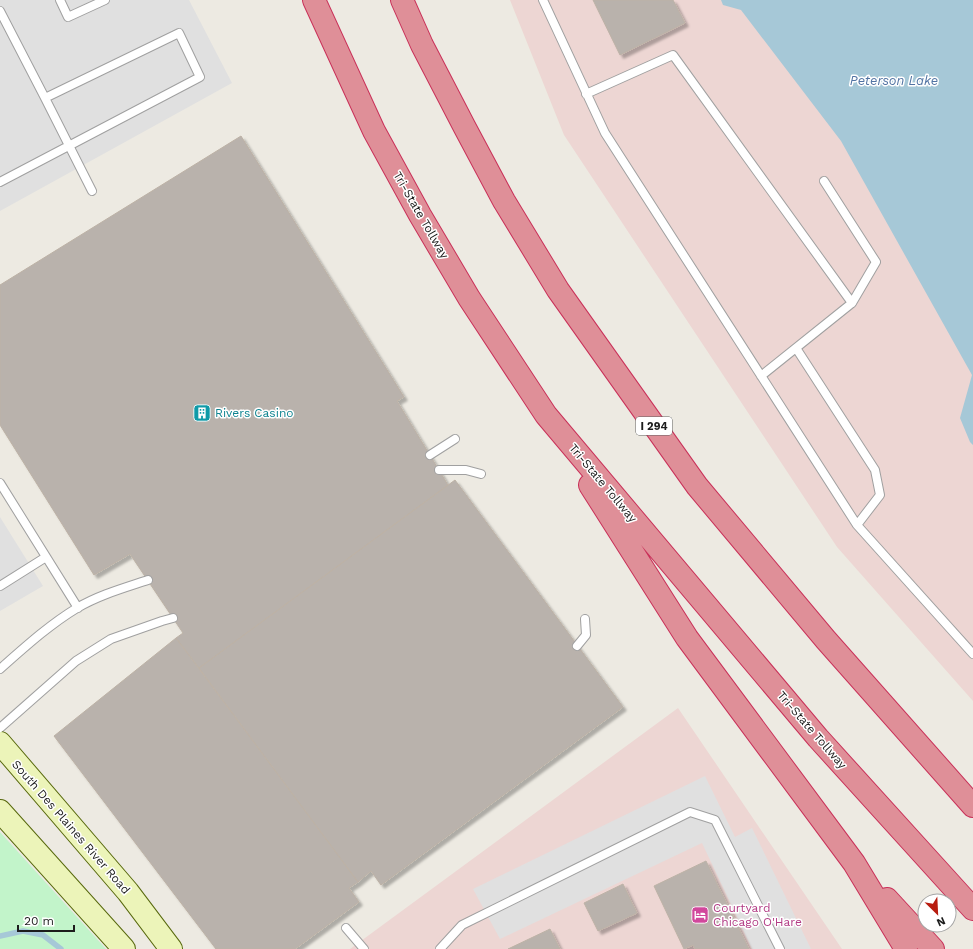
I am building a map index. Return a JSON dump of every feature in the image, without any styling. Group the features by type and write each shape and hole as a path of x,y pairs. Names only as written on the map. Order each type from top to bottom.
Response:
{"highway":[{"name":"Tri-State Tollway","path":"314,0 374,132 420,216 469,298 546,415 818,738 973,909"},
{"name":"I 294","path":"402,0 422,45 496,187 563,297 697,486 826,640 973,806"},
{"path":"546,415 687,638 854,862 933,949"},
{"path":"854,862 906,949"}],"main road":[{"name":"South Des Plaines River Road","path":"0,744 123,887 171,949"},
{"path":"4,819 124,949"}],"lane":[{"path":"60,0 68,17 105,0"},
{"path":"543,0 605,134 857,525 973,654"},
{"path":"0,11 92,191"},
{"path":"0,182 200,77 179,34 45,98"},
{"path":"586,94 673,55 852,302"},
{"path":"761,376 852,302 876,262 824,181"},
{"path":"796,348 875,470 880,495 857,525"},
{"path":"430,455 455,439"},
{"path":"439,470 466,470 481,474"},
{"path":"0,484 78,608"},
{"path":"0,586 46,557"},
{"path":"0,669 47,628 78,608 112,592 148,580"},
{"path":"0,728 76,661 111,639 173,618"},
{"path":"577,646 586,635 585,618"},
{"path":"440,949 462,925 690,812 715,820 780,949"},
{"path":"346,928 364,949"}],"shaded area":[{"path":"0,0 189,0 232,83 0,211"},
{"path":"510,0 973,0 973,701 837,547 564,135"},
{"path":"0,517 43,586 0,611"},
{"path":"678,708 842,949 350,949"},
{"path":"705,776 735,837 752,828 811,949 752,949 702,843 500,939 473,889"}],"green space":[{"path":"0,832 106,949 0,949"}],"water":[{"name":"Peterson Lake","path":"721,0 973,0 973,445 970,442 960,418 972,375 841,141 741,10 723,5"}],"building":[{"path":"593,0 673,0 685,23 620,55"},
{"name":"Rivers Casino","path":"241,136 404,397 397,401 448,485 199,668 176,638 183,633 130,554 94,575 0,425 0,285"},
{"path":"455,480 623,707 381,885 371,871 358,882 199,668"},
{"path":"176,638 358,882 349,888 359,902 295,949 216,949 54,736"},
{"name":"Courtyard Chicago O'Hare","path":"706,861 749,949 695,949 693,945 684,949 654,886"},
{"path":"623,884 637,913 598,931 584,903"},
{"path":"550,929 560,949 508,949"}],"waterway":[{"path":"0,936 23,931 43,935 61,949"}],"place":[{"name":"Rivers Casino","path":"202,413"},
{"name":"Courtyard Chicago O'Hare","path":"700,915"}]}
